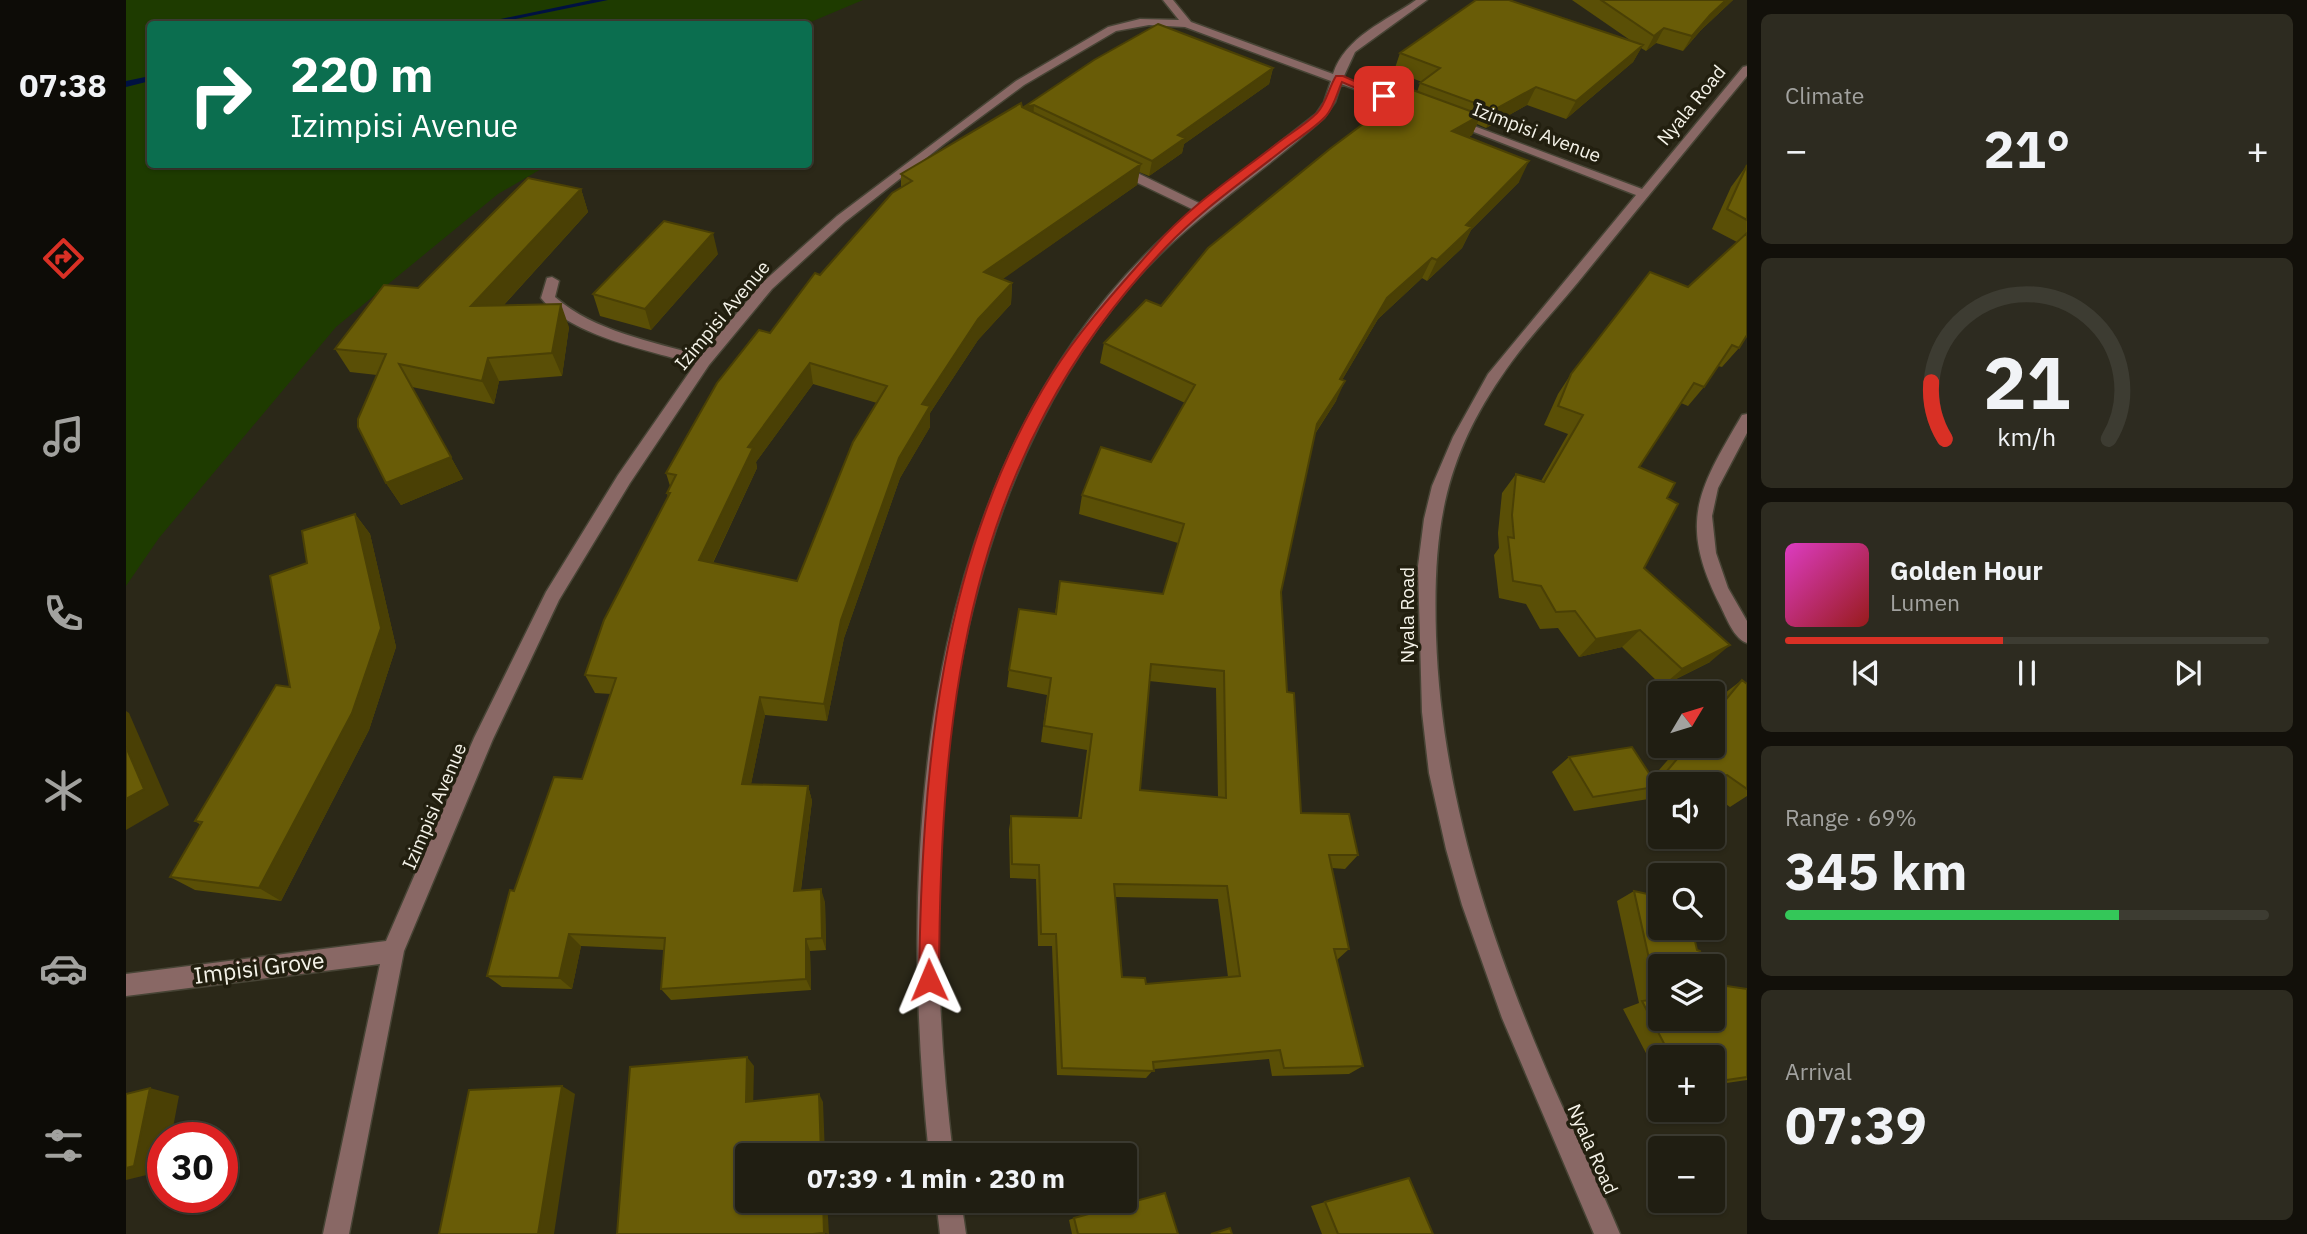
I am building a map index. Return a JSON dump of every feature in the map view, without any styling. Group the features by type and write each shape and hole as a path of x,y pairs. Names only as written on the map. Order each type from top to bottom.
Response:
{"street":[{"path":"1168,0 1187,24"},
{"path":"940,1143 934,1108 928,954 930,860 950,670 965,601 996,505 1024,438 1057,377 1088,331 1130,279 1202,209 1323,113 1339,78 1346,54 1422,0"},
{"name":"Izimpisi Avenue","path":"336,1234 393,951 484,738 552,597 624,479 704,362 767,286 841,219 1020,83 1112,29 1129,23 1167,21 1187,24 1339,78 1645,194"},
{"name":"Nyala Road","path":"1607,1234 1539,1081 1478,923 1443,793 1428,679 1426,568 1435,504 1468,420 1488,385 1527,332 1747,69"},
{"path":"1110,164 1202,209"},
{"path":"552,281 548,298 564,312 618,335 704,362"},
{"path":"1747,419 1707,498 1704,533 1711,566 1725,601 1747,636"},
{"name":"Impisi Grove","path":"126,985 393,951"},
{"path":"950,1213 953,1234"}],"green space":[{"path":"126,0 863,0 812,21 147,21 147,168 543,168 498,194 336,327 159,538 126,586"}],"building":[{"path":"1476,0 1509,0 1643,45 1576,101 1536,87 1494,110 1420,83 1440,68 1400,53"},
{"path":"1601,0 1726,0 1692,36 1664,28 1654,36"},
{"path":"1158,24 1273,68 1178,135 1185,138 1152,161 1034,105 1024,107 1094,60"},
{"path":"1410,89 1481,115 1452,131 1529,161 1466,225 1472,227 1437,260 1432,258 1387,298 1340,379 1345,381 1317,424 1281,592 1287,692 1294,693 1301,813 1349,814 1358,855 1329,855 1349,949 1334,949 1363,1066 1284,1068 1280,1050 1153,1062 1154,1071 1062,1068 1056,934 1041,934 1039,865 1012,864 1011,816 1081,818 1092,734 1044,726 1051,678 1009,670 1019,609 1056,614 1060,581 1163,594 1184,524 1082,495 1101,447 1151,462 1195,385 1104,343 1146,300 1161,306 1208,248 1331,148","holes":["1151,664 1224,671 1226,798 1140,790","1114,884 1227,886 1240,976 1146,984 1145,978 1122,977"]},
{"path":"1021,103 1022,107 1141,164 984,272 1012,283 978,319 922,404 930,406 899,458 841,620 824,704 760,697 742,784 808,786 794,891 821,889 822,938 806,939 806,979 661,989 665,938 569,934 559,978 487,976 510,890 514,891 554,777 582,779 616,678 585,675 604,620 670,493 667,493 676,475 666,473 717,383 759,330 770,333 815,273 820,275 892,193 912,181 901,174","holes":["810,363 887,386 853,442 797,581 699,560 753,448 748,447"]},
{"path":"1747,165 1747,220 1727,209"},
{"path":"528,178 581,189 471,306 561,304 552,353 488,358 482,381 399,364 451,457 386,483 358,427 358,419 386,354 335,349 384,285 418,288"},
{"path":"664,221 713,233 645,309 593,294"},
{"path":"1747,233 1747,335 1739,348 1732,345 1704,387 1694,383 1639,467 1675,483 1667,498 1678,504 1644,568 1730,645 1682,669 1640,630 1596,639 1575,611 1556,612 1541,586 1513,581 1508,537 1514,538 1512,515 1516,474 1544,482 1583,415 1558,406 1571,374 1650,272 1688,287"},
{"path":"355,514 381,628 352,713 259,888 170,877 202,822 195,821 276,685 290,687 270,576 307,563 302,531"},
{"path":"1742,680 1747,684 1747,789 1725,775 1725,772 1666,772 1678,758 1726,758 1726,699"},
{"path":"126,747 144,789 126,799"},
{"path":"1632,747 1648,772 1648,788 1593,797 1569,757"},
{"path":"1634,891 1648,894 1648,940 1695,940 1701,954 1648,954"},
{"path":"1725,986 1747,989 1747,1077 1725,1080 1725,1045 1665,1045 1658,1031 1725,1031"},
{"path":"1648,1000 1648,1013 1642,1001"},
{"path":"747,1057 746,1102 819,1094 821,1143 735,1143 735,1213 823,1213 824,1233 617,1234 630,1067"},
{"path":"562,1086 538,1234 439,1234 469,1090"},
{"path":"150,1088 134,1166 126,1168 126,1094"},
{"path":"1409,1178 1433,1234 1338,1234 1325,1202"},
{"path":"1165,1193 1178,1234 1078,1234 1074,1218 1092,1213 1137,1213 1137,1201"},
{"path":"1230,1228 1232,1234 1211,1234"}],"waterway":[{"path":"496,21 604,0"},
{"path":"126,84 147,80"}],"route":[{"path":"929,980 930,860 938,762 950,670 965,601 996,505 1024,438 1057,377 1088,331 1130,279 1163,244 1210,202 1323,113 1339,78 1384,96"}]}
